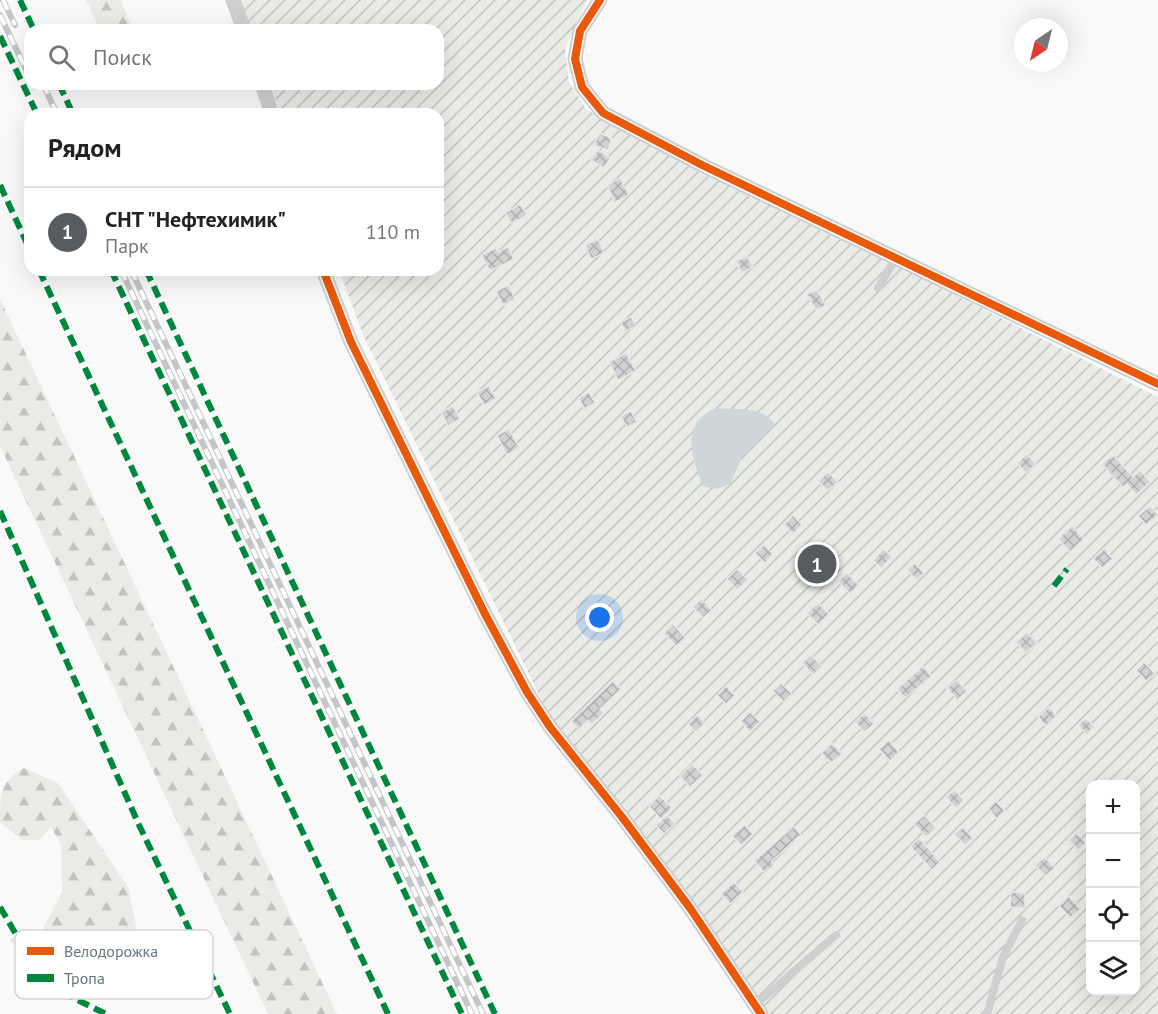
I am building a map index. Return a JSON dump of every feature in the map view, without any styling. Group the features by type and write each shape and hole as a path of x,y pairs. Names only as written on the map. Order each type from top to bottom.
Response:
{"street":[{"path":"233,0 242,24"},
{"path":"600,0 580,31 575,59 582,87 603,113 702,165 1158,384"},
{"path":"264,90 270,108"},
{"path":"325,276 351,342 485,614 527,692 550,727 622,817 690,908 758,1009"}],"lane":[{"path":"878,288 897,257"},
{"path":"987,1014 1003,957 1022,920"},
{"path":"758,1009 836,935"}],"green space":[{"path":"86,0 120,0 131,24 97,24"},
{"path":"239,0 587,0 565,48 569,82 587,110 1158,397 1158,1014 769,1014 557,731 364,337 341,276 444,276 444,108 279,108 272,90 444,90 444,24 248,24"},
{"path":"0,299 337,1014 268,1014 0,446"},
{"path":"24,768 58,783 128,887 137,930 42,930 62,893 61,845 51,827 39,840 22,840 0,822 1,796 6,784"}],"shaded area":[{"path":"716,408 757,411 764,414 775,425 743,455 730,484 717,489 703,486 695,464 692,442 697,423 704,415"}],"building":[{"path":"599,133 612,138 608,150 594,145"},
{"path":"598,150 610,158 604,168 591,160"},
{"path":"620,178 629,195 615,202 607,185"},
{"path":"520,204 527,215 512,224 505,213"},
{"path":"598,239 604,253 591,259 585,245"},
{"path":"508,247 514,259 490,271 482,255 496,248 498,252"},
{"path":"747,256 753,267 742,273 736,261"},
{"path":"509,285 515,300 503,305 496,291"},
{"path":"817,290 826,305 816,310 807,294"},
{"path":"631,317 636,326 625,332 621,322"},
{"path":"626,353 636,371 618,380 609,362"},
{"path":"489,386 496,399 484,405 477,392"},
{"path":"589,392 595,403 584,409 579,398"},
{"path":"453,406 460,419 448,426 441,412"},
{"path":"631,411 637,422 627,427 621,416"},
{"path":"509,429 519,448 507,455 497,435"},
{"path":"1027,454 1036,464 1026,473 1017,463"},
{"path":"1113,455 1133,477 1140,470 1150,482 1136,495 1127,484 1123,487 1102,464"},
{"path":"828,472 838,482 828,491 818,481"},
{"path":"1150,506 1158,515 1146,525 1138,516"},
{"path":"793,515 802,525 793,534 784,525"},
{"path":"1072,526 1084,539 1070,552 1058,539"},
{"path":"764,545 773,554 765,563 755,553"},
{"path":"884,549 892,557 881,568 873,560"},
{"path":"1104,549 1113,559 1102,568 1093,559"},
{"path":"915,563 924,573 917,580 907,570"},
{"path":"737,569 748,580 737,590 727,579"},
{"path":"847,573 859,585 850,594 838,581"},
{"path":"701,599 712,610 703,618 693,607"},
{"path":"818,603 829,614 818,625 807,613"},
{"path":"673,624 686,638 676,646 664,633"},
{"path":"1027,632 1037,643 1026,653 1016,642"},
{"path":"811,655 822,666 813,675 802,663"},
{"path":"1144,662 1155,674 1146,681 1136,670"},
{"path":"923,666 932,676 905,698 897,689"},
{"path":"956,680 967,691 957,700 947,688"},
{"path":"613,681 621,689 600,709 604,713 592,724 588,720 579,729 571,721"},
{"path":"781,683 792,694 784,702 773,691"},
{"path":"726,686 735,695 726,704 717,695"},
{"path":"1049,707 1057,716 1046,726 1038,717"},
{"path":"750,712 760,722 750,732 741,721"},
{"path":"865,713 874,724 864,732 855,722"},
{"path":"697,715 705,723 696,732 688,724"},
{"path":"1086,718 1094,727 1087,734 1078,725"},
{"path":"889,740 899,752 890,761 879,749"},
{"path":"832,743 842,754 831,763 821,753"},
{"path":"692,764 703,775 690,787 680,776"},
{"path":"955,790 964,800 956,808 946,797"},
{"path":"659,795 672,808 661,819 649,806"},
{"path":"996,801 1005,811 997,819 988,808"},
{"path":"667,815 675,824 664,834 656,825"},
{"path":"924,815 936,828 926,837 914,824"},
{"path":"745,825 753,834 741,845 732,836"},
{"path":"794,826 801,835 772,861 774,865 765,873 754,861"},
{"path":"963,827 973,838 965,845 954,834"},
{"path":"1077,833 1086,843 1078,850 1069,840"},
{"path":"919,838 940,862 932,870 910,846"},
{"path":"1045,857 1055,868 1045,876 1035,865"},
{"path":"734,882 743,892 730,904 721,894"},
{"path":"1011,892 1025,893 1025,908 1010,907"},
{"path":"1069,896 1081,909 1070,918 1059,906"}],"railway":[{"path":"3,0 15,25"},
{"path":"0,15 24,65"},
{"path":"46,90 54,108"},
{"path":"124,276 472,1014"},
{"path":"134,276 483,1014"}],"marked path":[{"path":"20,0 31,24"},
{"path":"0,36 24,87"},
{"path":"26,90 34,108"},
{"path":"62,90 70,108"},
{"path":"0,185 24,237"},
{"path":"42,276 388,1014"},
{"path":"114,276 462,1014"},
{"path":"149,276 495,1014"},
{"path":"0,511 139,825 190,930"},
{"path":"1054,586 1067,569"},
{"path":"0,907 15,933"},
{"path":"213,979 230,1014"},
{"path":"76,999 106,1014"}],"cycle path":[{"path":"600,0 580,31 575,59 582,87 603,113 702,165 1158,384"},
{"path":"325,276 351,342 485,614 527,692 550,727 622,817 690,908 761,1014"}],"place":[{"name":"СНТ \"Нефтехимик\"","path":"817,564"}]}
